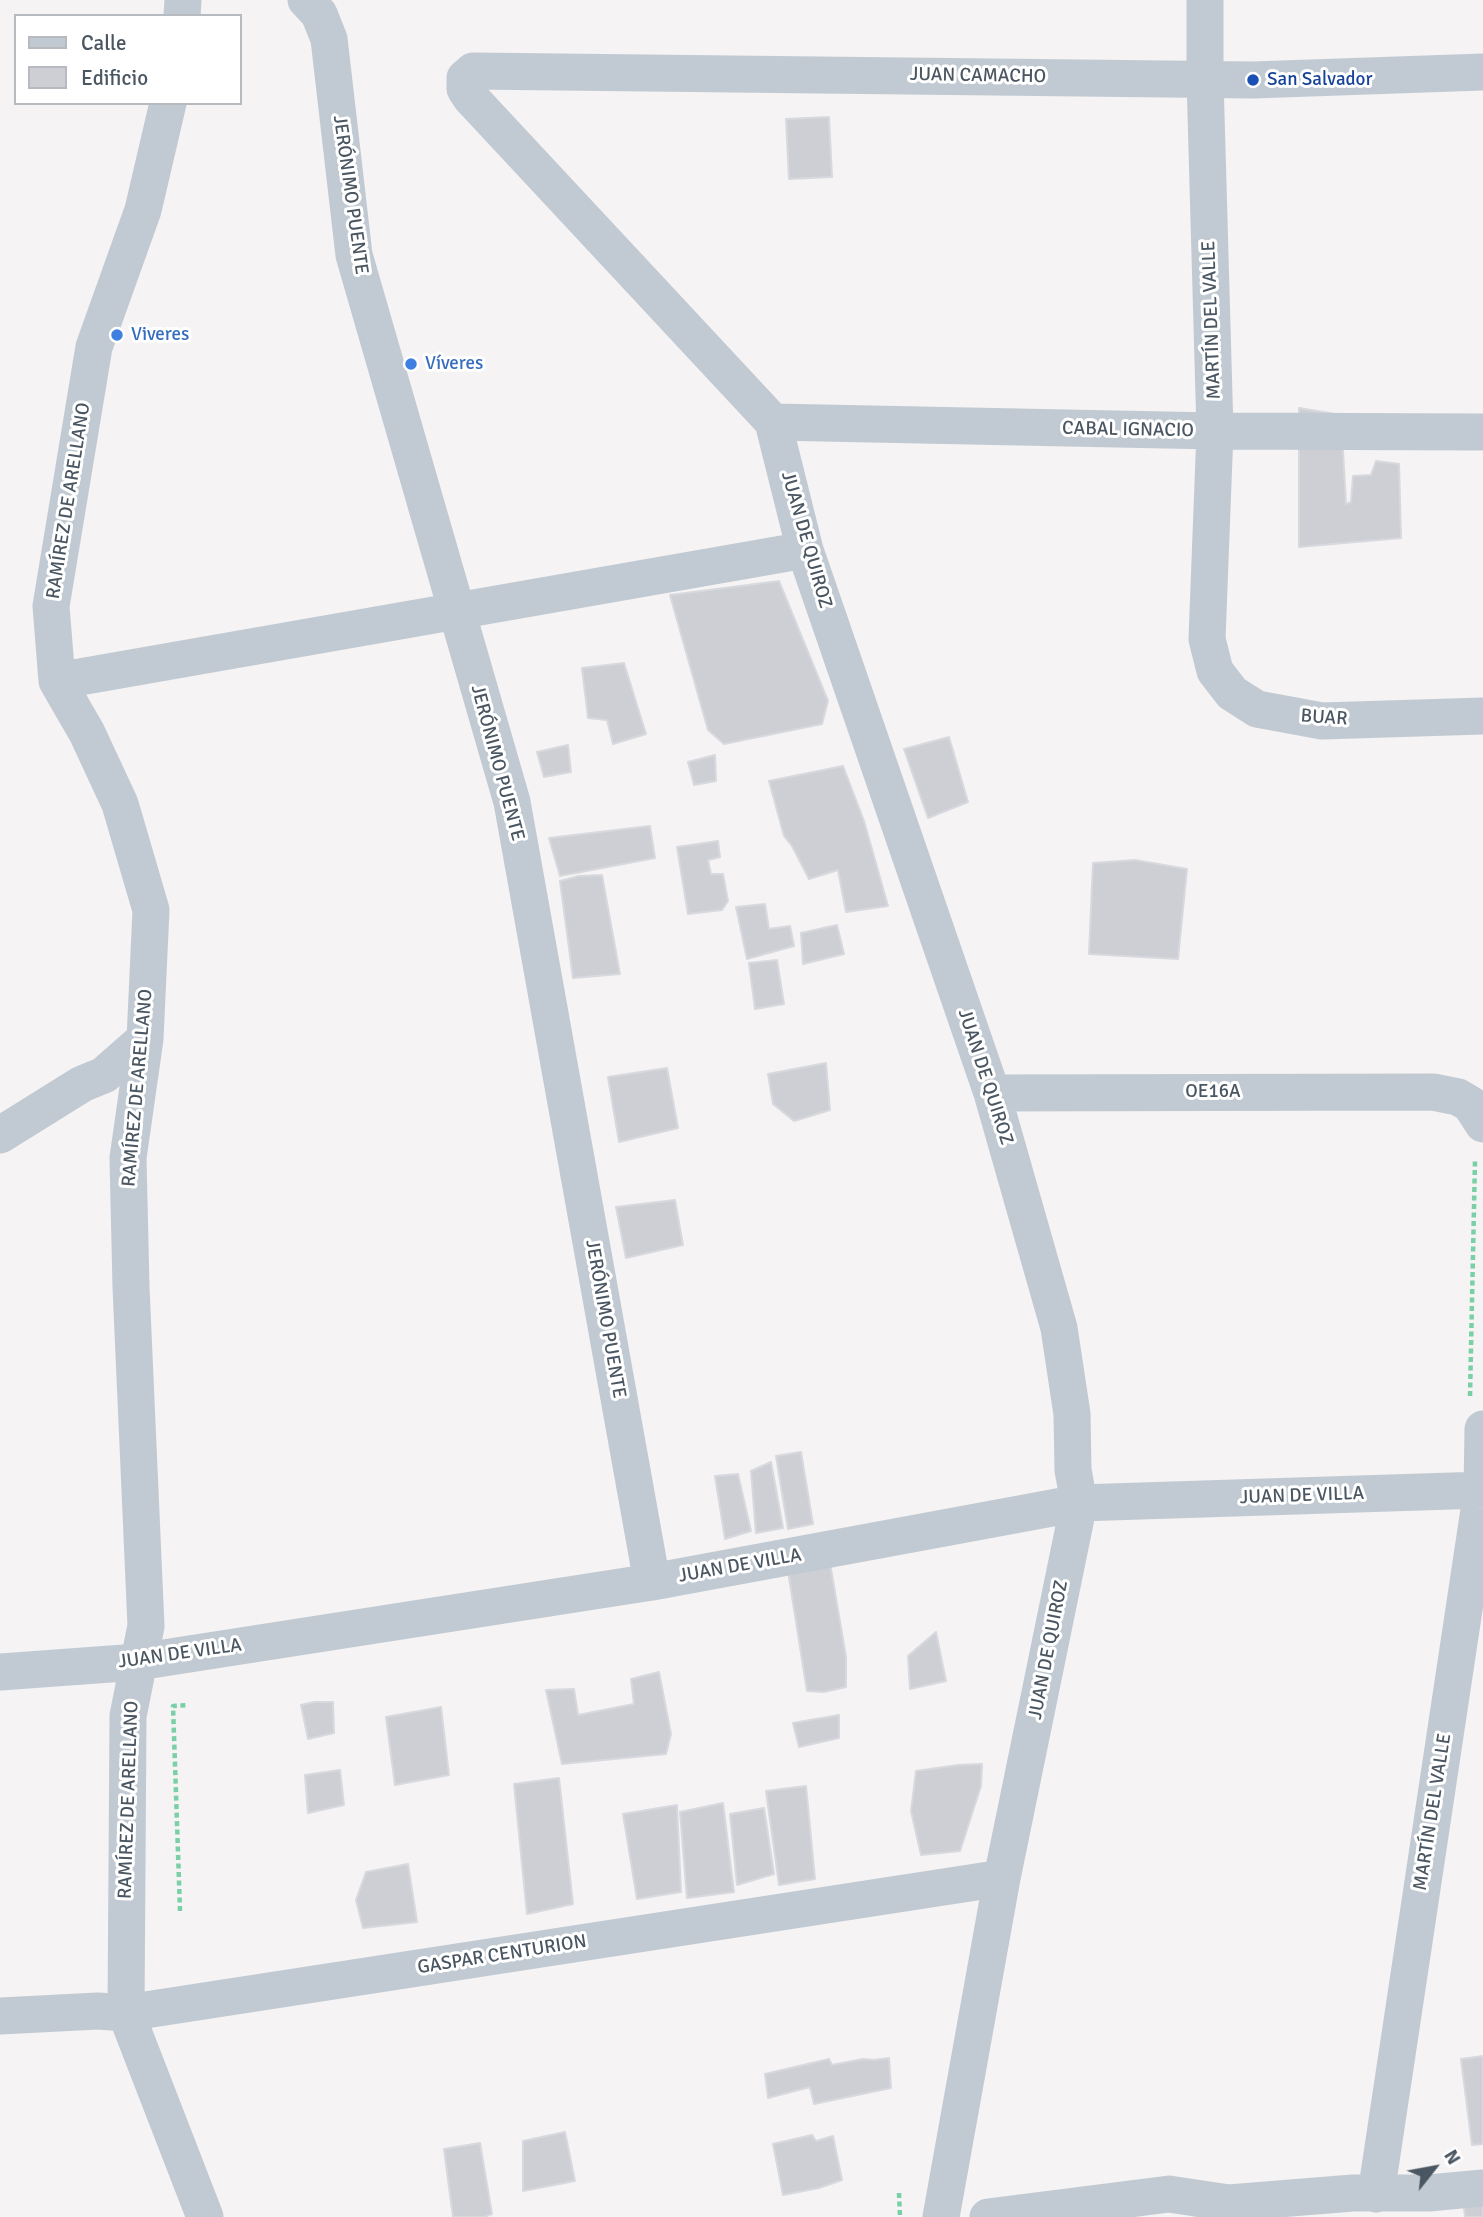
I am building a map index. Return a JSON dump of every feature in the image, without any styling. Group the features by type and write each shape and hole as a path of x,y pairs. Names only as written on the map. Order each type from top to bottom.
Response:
{"street":[{"name":"JERÓNIMO PUENTE","path":"306,0 320,13 329,39 354,256 512,802 652,1582"},
{"name":"MARTÍN DEL VALLE","path":"1205,0 1215,431 1207,639"},
{"name":"JUAN CAMACHO","path":"473,71 1253,80 1483,72"},
{"name":"JUAN DE QUIROZ","path":"473,71 466,78 465,89 471,98 774,422 805,550 992,1093 1059,1328 1072,1414 1073,1470 1079,1503 1002,1878 941,2217"},
{"name":"RAMÍREZ DE ARELLANO","path":"168,105 143,210 94,347 51,606 57,681 87,733 120,804 150,910 145,1039 128,1158 146,1626 128,1716 125,2013 205,2217"},
{"name":"CABAL IGNACIO","path":"774,422 1215,431 1483,432"},
{"path":"57,681 805,550"},
{"name":"BUAR","path":"1207,639 1215,671 1232,693 1257,709 1322,721 1483,716"},
{"path":"0,1135 82,1084 104,1075 145,1039"},
{"name":"OE16A","path":"992,1093 1433,1092 1458,1097 1471,1104 1483,1124"},
{"name":"MARTÍN DEL VALLE","path":"1376,2194 1482,1490 1477,1417"},
{"name":"JUAN DE VILLA","path":"0,1672 138,1662 652,1582 1079,1503 1482,1490"},
{"name":"GASPAR CENTURION","path":"0,2016 97,2011 125,2013 1002,1878"},
{"path":"988,2217 1353,2193 1464,2199"}],"path":[{"path":"1475,1159 1477,1417"},
{"path":"180,1911 173,1706 188,1705"},
{"path":"899,2193 900,2217"}],"building":[{"path":"829,117 832,177 789,179 786,119"},
{"path":"1299,408 1341,415 1346,504 1351,502 1353,476 1371,475 1376,461 1399,464 1401,538 1299,547"},
{"path":"779,581 828,701 822,724 724,744 708,730 670,595"},
{"path":"624,663 646,734 613,744 607,720 588,718 582,668"},
{"path":"949,737 968,802 928,818 904,749"},
{"path":"568,745 571,772 544,777 537,752"},
{"path":"715,755 716,781 694,785 688,762"},
{"path":"843,766 864,821 888,906 846,912 838,870 809,879 784,836 769,781"},
{"path":"650,826 655,858 560,876 549,838"},
{"path":"718,841 720,857 708,860 711,874 723,874 728,901 722,910 688,914 677,847"},
{"path":"1135,860 1187,869 1178,959 1089,954 1093,863"},
{"path":"602,875 620,974 573,978 560,881 579,876"},
{"path":"765,904 769,929 790,926 794,946 747,959 736,907"},
{"path":"837,925 844,954 803,964 801,933"},
{"path":"777,960 784,1004 755,1009 749,963"},
{"path":"826,1063 830,1110 794,1121 773,1104 768,1074"},
{"path":"667,1068 678,1128 619,1142 608,1077"},
{"path":"675,1200 683,1245 626,1258 616,1207"},
{"path":"801,1452 813,1524 788,1529 776,1456"},
{"path":"771,1462 783,1528 756,1533 751,1471"},
{"path":"738,1474 751,1531 725,1539 715,1476"},
{"path":"830,1563 846,1657 846,1687 824,1692 807,1691 788,1571"},
{"path":"936,1632 946,1681 910,1689 908,1656"},
{"path":"659,1672 671,1734 666,1754 562,1764 546,1690 574,1689 578,1715 634,1704 631,1679"},
{"path":"333,1702 334,1733 308,1739 301,1705"},
{"path":"441,1707 449,1775 395,1785 386,1717"},
{"path":"839,1715 839,1738 799,1747 793,1723"},
{"path":"982,1764 981,1786 960,1851 921,1855 911,1811 916,1771"},
{"path":"340,1770 344,1805 308,1813 305,1775"},
{"path":"559,1778 573,1904 527,1914 514,1784"},
{"path":"806,1786 815,1879 779,1885 766,1791"},
{"path":"723,1803 734,1892 687,1898 680,1812"},
{"path":"677,1805 681,1892 637,1899 623,1814"},
{"path":"764,1808 774,1874 737,1885 730,1814"},
{"path":"408,1864 417,1922 363,1928 356,1900 366,1872"},
{"path":"1483,2056 1483,2144 1472,2145 1461,2059"},
{"path":"889,2058 891,2088 814,2104 810,2087 768,2098 765,2074 829,2059 832,2065 863,2059"},
{"path":"565,2132 575,2181 523,2191 523,2141"},
{"path":"812,2135 816,2141 833,2136 842,2180 783,2195 773,2144"},
{"path":"480,2143 492,2214 484,2217 453,2217 444,2149"},
{"path":"1483,2197 1483,2217 1465,2217 1463,2199"}],"place":[{"name":"San Salvador","path":"1253,80"},
{"name":"Viveres","path":"117,335"},
{"name":"Víveres","path":"411,364"}]}
